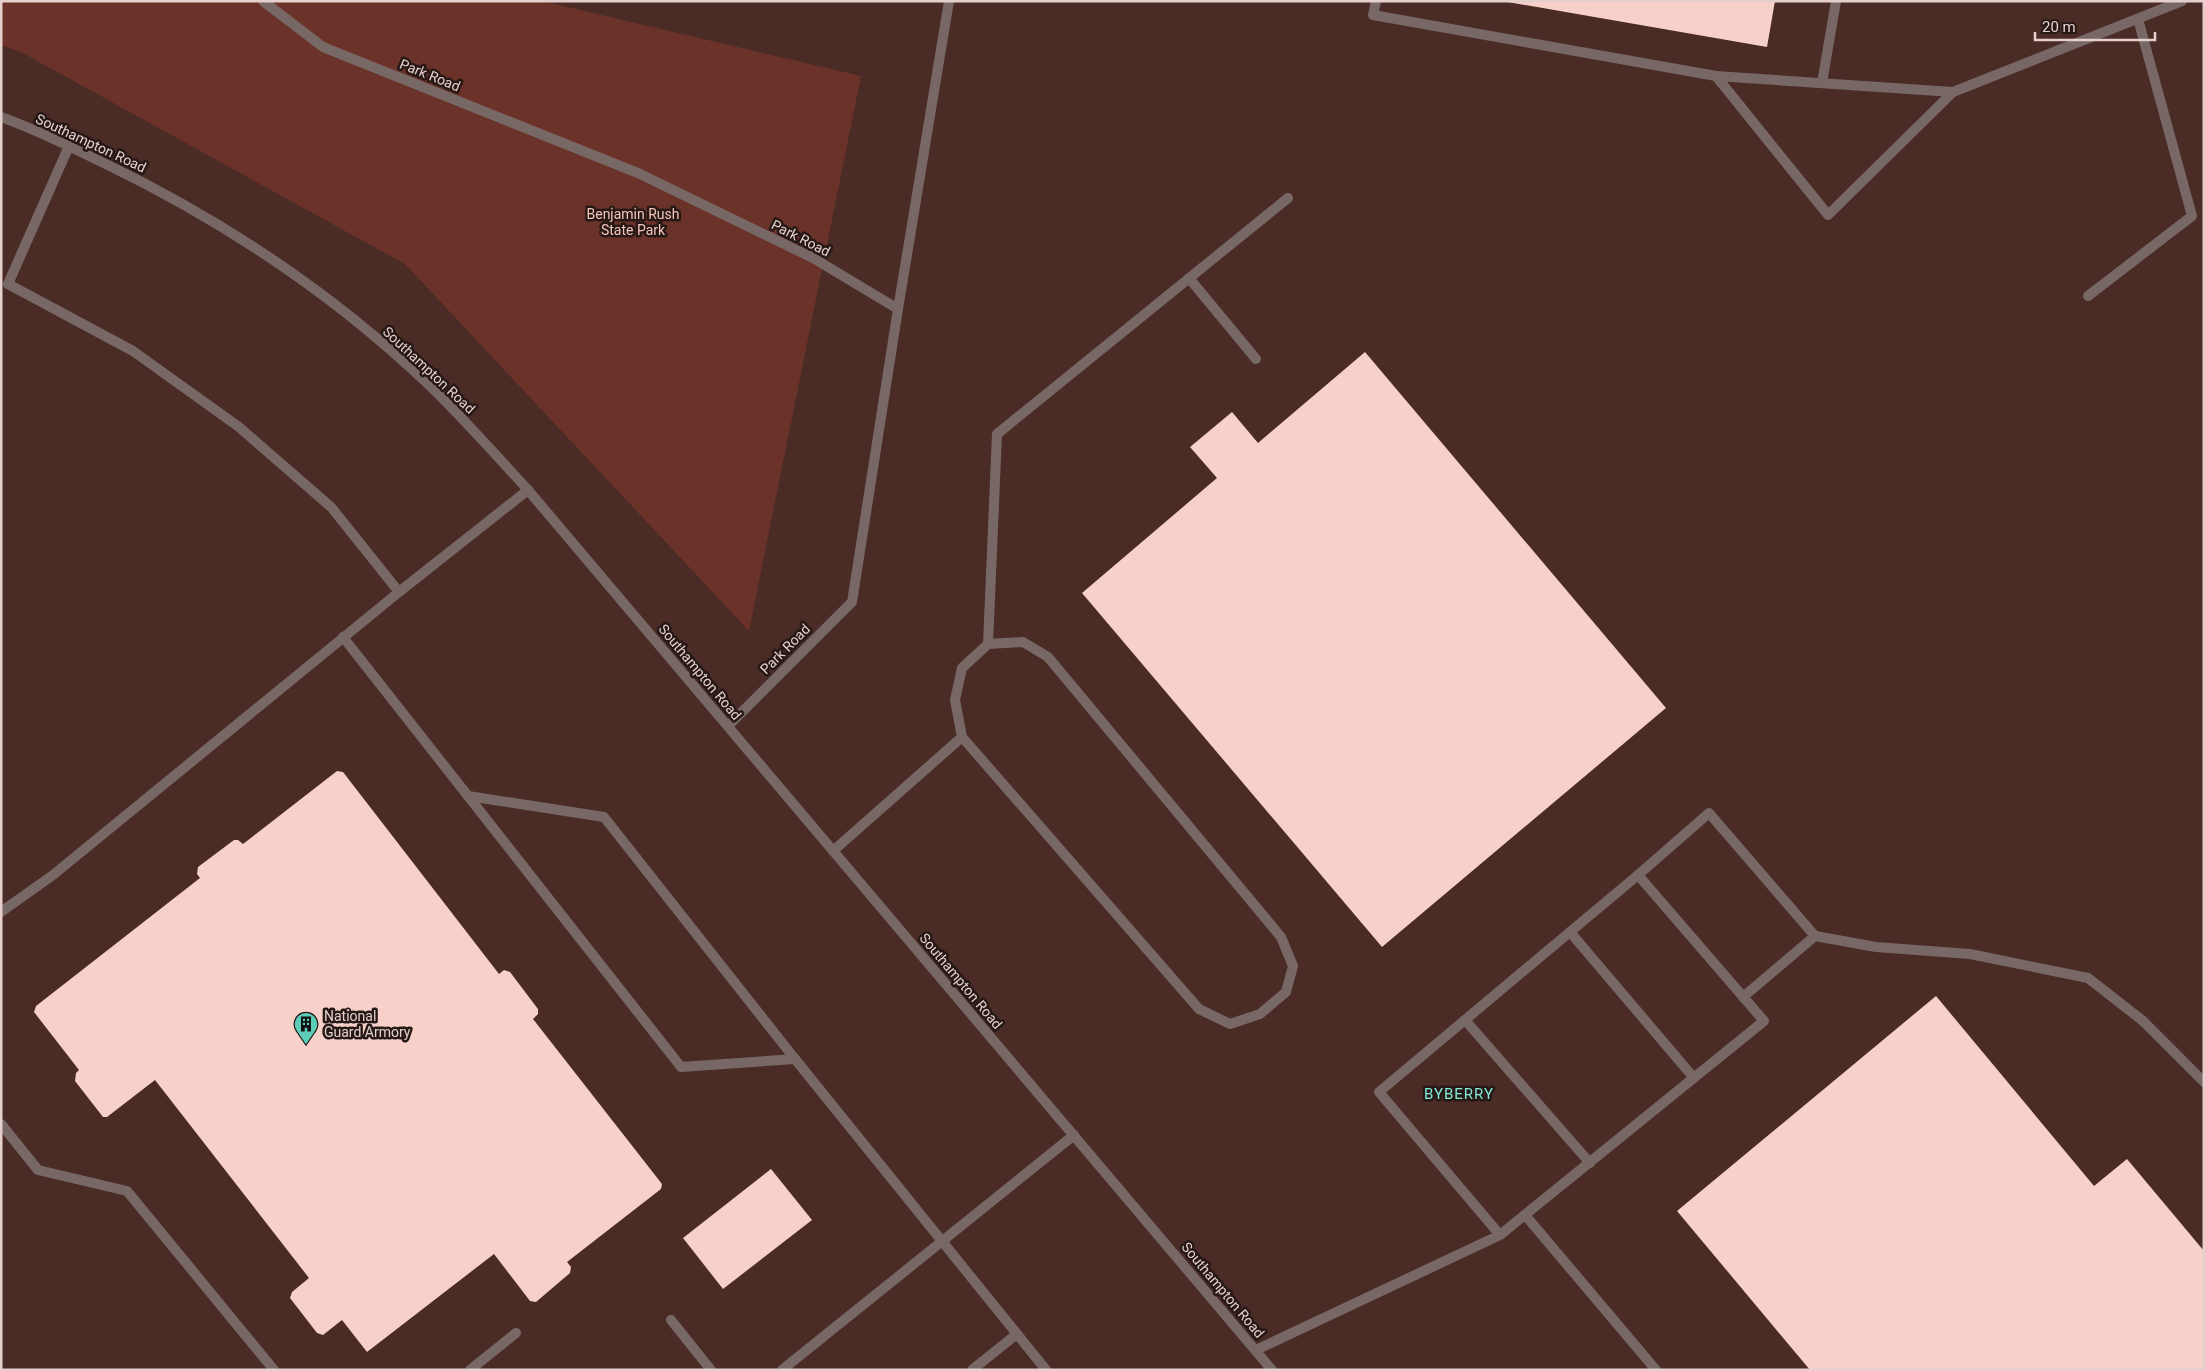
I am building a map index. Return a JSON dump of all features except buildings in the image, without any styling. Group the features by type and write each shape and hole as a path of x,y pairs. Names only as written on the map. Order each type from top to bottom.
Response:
{"street":[{"name":"Park Road","path":"263,1 323,47 638,173 813,258 898,309 852,602 728,726"},
{"path":"898,309 949,1"},
{"path":"1376,1 1373,14 1716,76 1953,92"},
{"path":"1822,83 1836,1"},
{"path":"1716,76 1828,215 1953,92 2182,1"},
{"path":"2088,296 2192,216 2138,19"},
{"name":"Southampton Road","path":"1,117 69,146 140,180 202,214 262,251 379,340 429,386 528,490 1272,1370"},
{"path":"69,146 8,284 133,351 239,427 331,507 399,592"},
{"path":"988,644 997,434 1288,198"},
{"path":"1189,278 1256,359"},
{"path":"1,912 52,875 343,637 528,490"},
{"path":"343,637 681,1067 795,1058"},
{"path":"1023,642 1048,657 1281,937 1293,966 1286,992 1260,1014 1230,1024 1199,1009 962,737 956,700 962,668 988,644 1023,642"},
{"path":"833,851 962,737"},
{"path":"468,796 604,817 1046,1370"},
{"path":"1500,1235 1379,1092 1638,875 1709,813 1815,936 1876,947 1970,954 2088,978 2143,1021 2204,1082"},
{"path":"1256,1350 1500,1235 1764,1021 1638,875"},
{"path":"1570,932 1694,1078"},
{"path":"1743,997 1815,936"},
{"path":"1464,1020 1590,1163"},
{"path":"1,1124 38,1170 127,1192 274,1370"},
{"path":"782,1370 1074,1136"},
{"path":"1525,1215 1656,1370"},
{"path":"671,1320 710,1370"},
{"path":"470,1370 516,1333"},
{"path":"972,1370 1017,1334"}],"green space":[{"name":"Benjamin Rush State Park","path":"1,1 542,1 861,76 749,631 405,264 21,52 1,45"}],"place":[{"name":"National Guard Armory","path":"306,1045"}],"district":[{"name":"BYBERRY","path":"1459,1094"}]}
